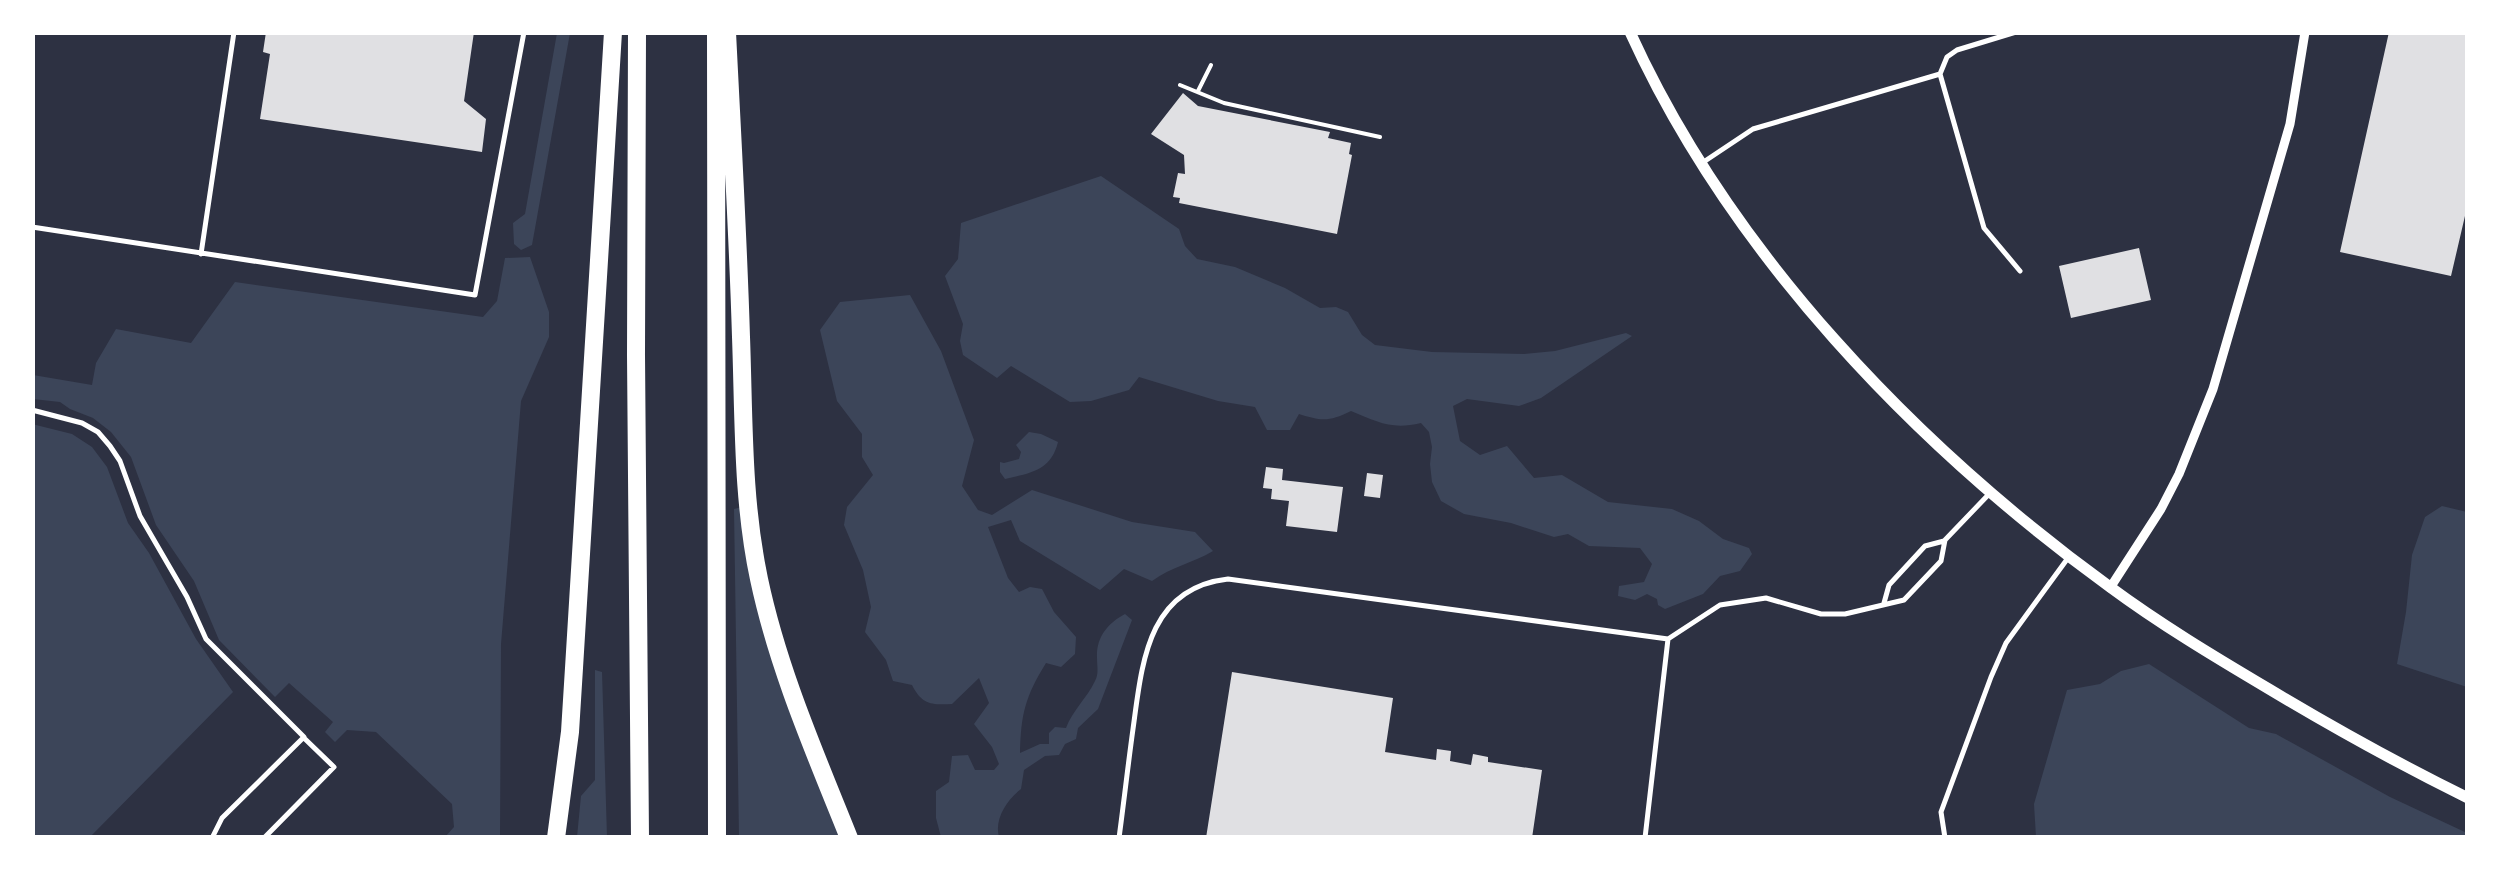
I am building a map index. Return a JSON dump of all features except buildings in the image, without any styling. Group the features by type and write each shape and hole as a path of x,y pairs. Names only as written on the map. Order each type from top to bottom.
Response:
{"highway":[{"path":"556,838 570,732 613,32"},
{"path":"637,32 640,838"},
{"path":"716,32 717,838"},
{"path":"727,32 744,457 752,534 781,661 849,838"}],"street":[{"path":"1630,32 1702,163 1783,278 1916,423 1991,492 2110,588 2213,656 2368,748 2468,798"},
{"path":"2110,588 2161,509 2212,389 2290,124 2305,32"}],"lane":[{"path":"200,254 234,32"},
{"path":"32,227 474,295 524,32"},
{"path":"2016,32 1957,50 1943,62 1940,74 1984,228 2020,271"},
{"path":"1702,163 1754,128 1940,74"},
{"path":"32,410 82,423 98,432 110,446 120,461 140,516 187,597 206,639 334,767 264,838"},
{"path":"1118,838 1142,668 1153,632 1166,611 1190,589 1206,581 1228,578 1668,639 1720,605 1766,598 1821,614 1845,614 1904,600 1941,561 1946,540 1991,492"},
{"path":"1884,604 1889,585 1925,546 1946,540"},
{"path":"1946,838 1942,812 1990,678 2006,643 2070,556"},
{"path":"1644,838 1668,639"},
{"path":"212,838 222,818 304,738"}],"path":[{"path":"1198,92 1210,64"},
{"path":"1180,84 1224,103 1380,138"}],"shaded area":[{"path":"557,33 570,33 532,245 521,250 514,244 513,223 525,214"},
{"path":"1101,176 1179,229 1185,246 1197,259 1235,267 1320,308 1336,307 1348,312 1362,335 1375,345 1432,352 1524,354 1555,351 1626,333 1632,336 1541,398 1519,406 1467,399 1453,406 1460,441 1480,455 1507,446 1534,478 1562,475 1608,502 1672,509 1699,521 1723,539 1749,548 1752,554 1740,571 1720,576 1703,594 1665,609 1647,594 1635,600 1618,596 1619,586 1644,582 1652,564 1640,548 1589,546 1568,534 1554,537 1464,514 1441,501 1432,482 1429,432 1421,423 1393,425 1351,411 1325,419 1299,414 1290,430 1267,430 1255,407 1218,401 1139,377 1129,390 1091,401 1070,402 1011,366 997,378 963,355 963,324 945,276 958,259 961,223"},
{"path":"530,257 549,312 549,337 521,401 501,644 500,837 445,837 454,827 452,804 376,732 347,730 335,742 325,732 333,722 289,683 275,697 219,640 194,581 156,525 131,457 111,432 93,418 60,402 33,399 33,375 92,385 96,363 116,329 191,343 235,282 483,317 497,301 505,258"},
{"path":"910,295 941,351 974,440 962,486 978,510 992,515 1032,490 1132,522 1195,532 1213,551 1152,581 1124,569 1100,590 1020,541 1011,520 988,527 1008,578 1019,592 1030,587 1042,589 1054,612 1076,637 1075,654 1061,667 1046,663 1033,686 1023,716 1020,753 1049,744 1049,733 1055,727 1066,728 1096,678 1097,650 1104,632 1125,614 1132,620 1098,709 1059,755 1045,756 1024,770 1021,789 1000,817 999,837 941,837 936,818 936,791 949,782 952,756 968,755 975,770 994,770 999,764 992,747 974,724 989,703 979,678 952,704 933,704 920,697 912,685 893,681 886,660 865,632 871,607 863,570 844,525 847,507 873,475 862,457 862,434 837,401 820,330 840,302"},
{"path":"32,424 72,434 92,447 107,467 128,523 196,639 233,692 90,837 33,837"},
{"path":"1029,432 1058,442 1055,452 1038,469 1005,479 1000,462 1019,459 1021,452 1016,445"},
{"path":"2442,506 2467,512 2467,687 2397,664 2412,555 2425,517"},
{"path":"742,507 840,837 739,837 734,509"},
{"path":"2149,664 2249,728 2276,734 2390,797 2467,833 2467,837 2036,837 2034,804 2067,690 2100,684 2121,671"},
{"path":"595,670 602,672 607,837 577,837 581,796 595,780"}]}
